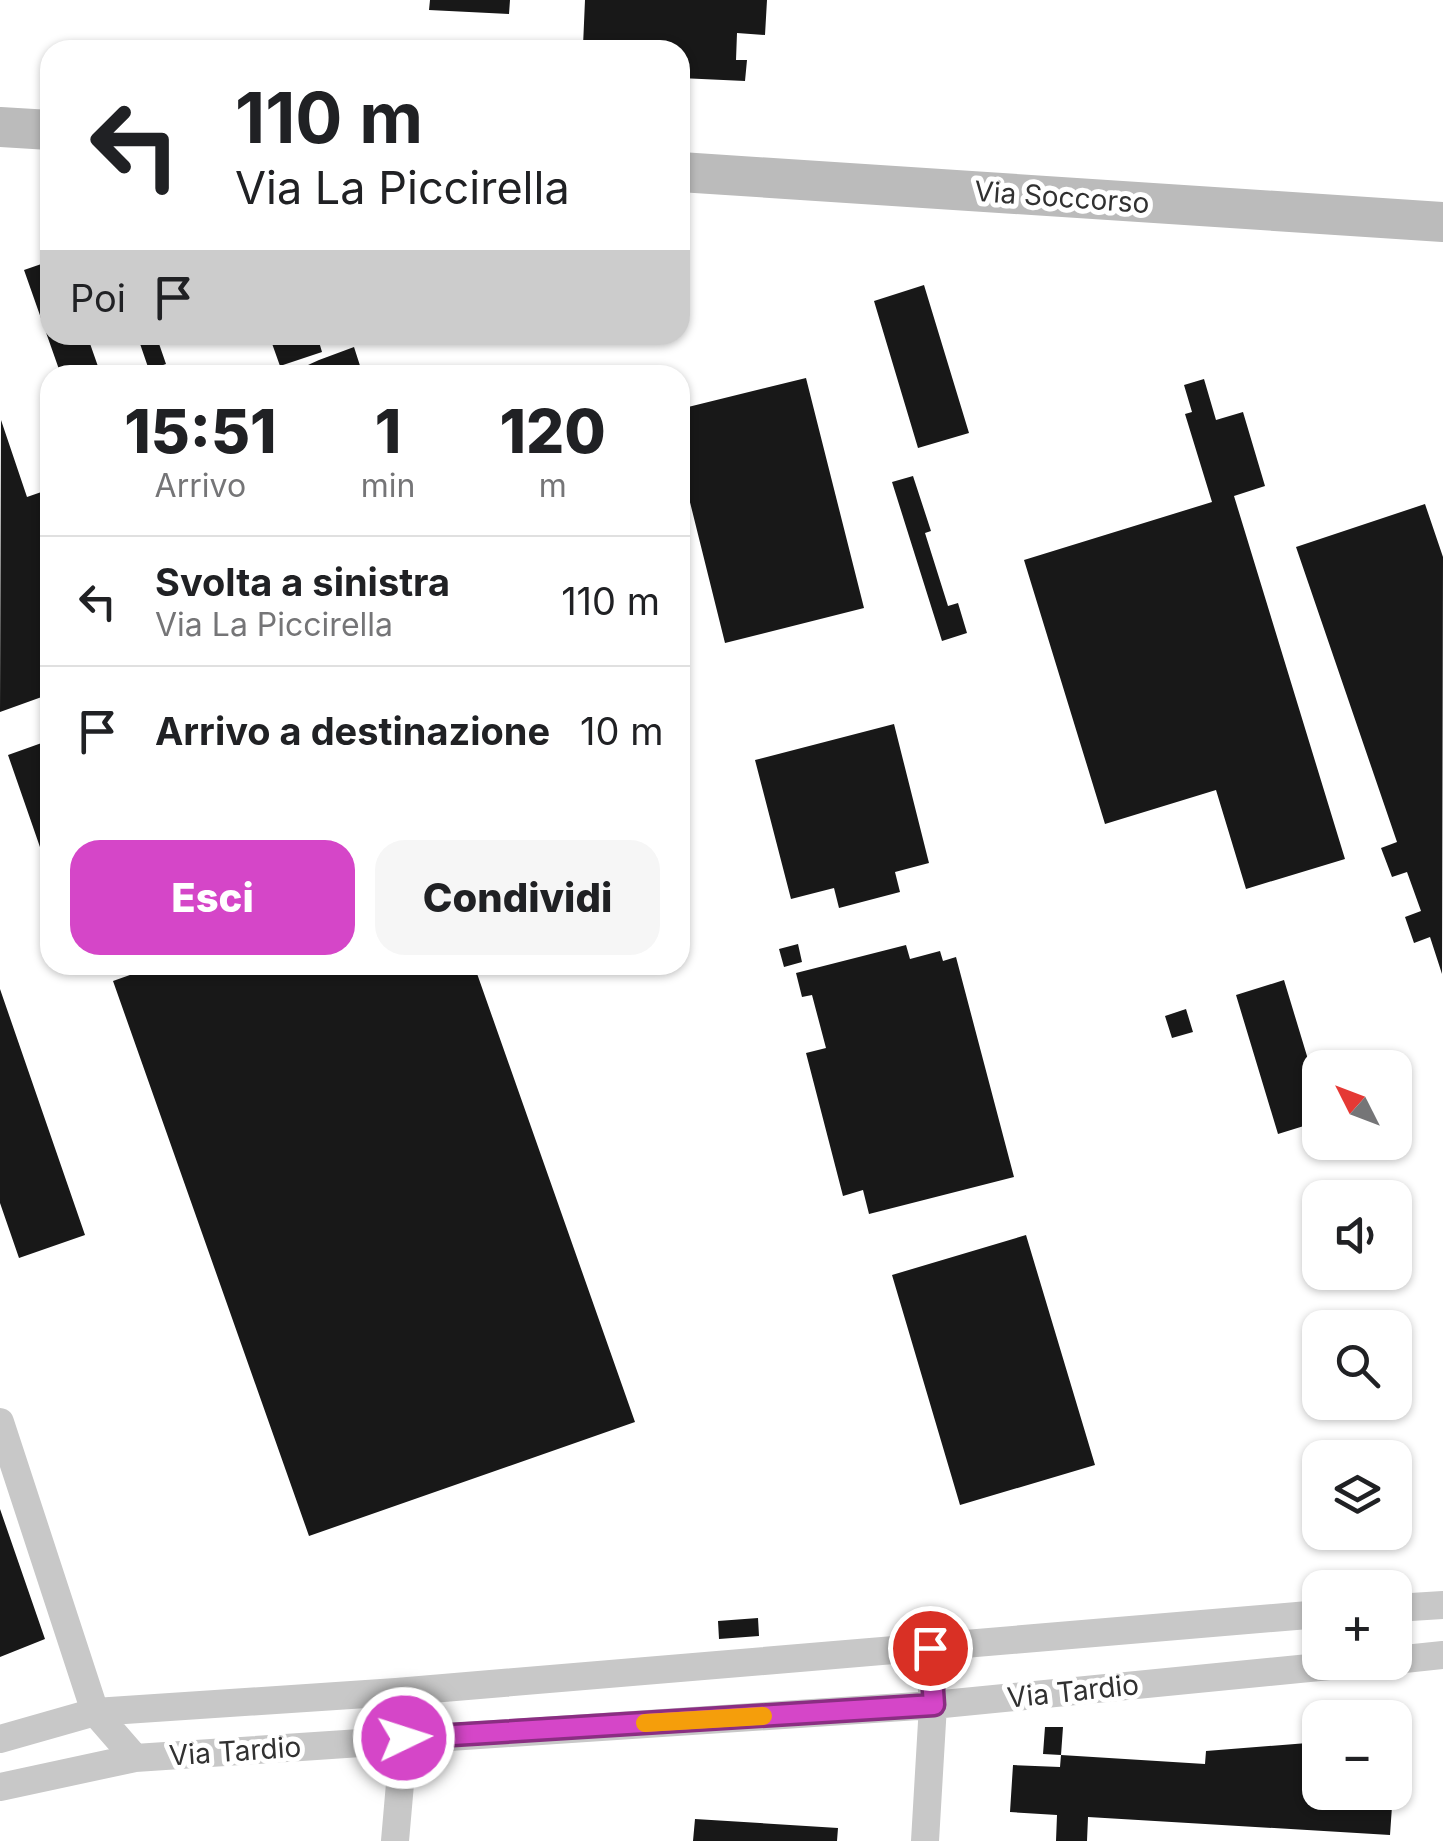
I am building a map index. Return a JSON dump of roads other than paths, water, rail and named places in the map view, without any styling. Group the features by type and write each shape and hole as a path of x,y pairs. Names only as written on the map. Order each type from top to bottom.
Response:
{"main road":[{"path":"0,127 40,129"},
{"name":"Via Soccorso","path":"690,173 1443,222"}],"street":[{"path":"0,1422 94,1712 135,1758"},
{"path":"1412,1607 1443,1605"},
{"name":"Via Tardio","path":"0,1739 94,1712 396,1692 1302,1616"},
{"path":"925,1841 934,1705 930,1648"},
{"path":"1412,1659 1443,1656"},
{"name":"Via Tardio","path":"0,1788 135,1758 934,1705 1302,1669"},
{"path":"395,1841 404,1738 396,1692"}]}
